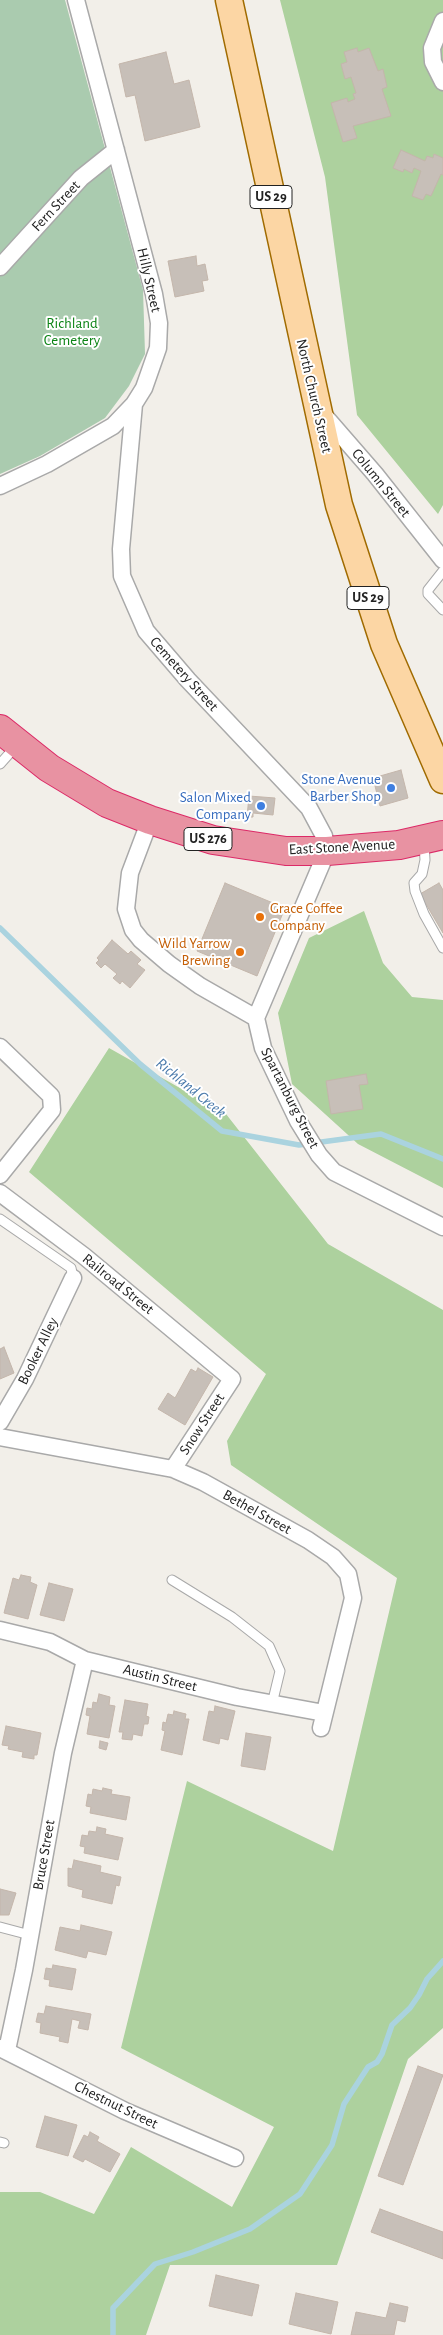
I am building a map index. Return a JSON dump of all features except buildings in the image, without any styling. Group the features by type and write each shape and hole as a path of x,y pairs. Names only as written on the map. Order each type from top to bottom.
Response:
{"highway":[{"name":"East Stone Avenue","path":"9,736 72,784 107,803 150,820 213,840 286,851 327,851 399,845 434,837"}],"main road":[{"name":"North Church Street","path":"228,0 339,505 384,644 443,780"}],"street":[{"name":"Hilly Street","path":"0,486 86,443 113,426 134,404 151,371 158,348 158,323 152,284 76,0"},
{"path":"443,21 432,48 433,62 443,82"},
{"name":"Fern Street","path":"0,267 81,178 116,150"},
{"name":"Cemetery Street","path":"134,404 121,549 122,576 146,631 188,680 308,808 324,836 327,851"},
{"name":"Column Street","path":"317,407 375,474 442,559"},
{"path":"150,820 130,873 126,910 133,930 141,940 169,964 232,1007 256,1018 327,851"},
{"name":"Spartanburg Street","path":"256,1018 263,1048 298,1122 319,1155 334,1172 348,1181 443,1228"},
{"path":"0,1047 51,1096 52,1110 0,1175"},
{"name":"Railroad Street","path":"0,1193 91,1262 232,1379"},
{"name":"Booker Alley","path":"0,1422 25,1379 73,1278"},
{"name":"Snow Street","path":"173,1469 232,1379"},
{"name":"Bethel Street","path":"0,1436 173,1469 203,1482 308,1540 333,1556 348,1574 353,1598 323,1721"},
{"name":"Austin Street","path":"0,1630 50,1642 85,1660 272,1704 323,1721"},
{"name":"Bruce Street","path":"3,2049 30,1935 63,1753 85,1660"},
{"name":"Chestnut Street","path":"3,2049 125,2111 235,2158"}],"lane":[{"path":"442,559 428,594 443,610"},
{"path":"0,764 9,736"},
{"path":"434,837 422,874 414,884 414,891 443,948"},
{"path":"0,1219 71,1268 73,1278"},
{"path":"172,1580 232,1617 270,1646 280,1671 272,1704"},
{"path":"0,1927 30,1935"}],"green space":[{"name":"Richland Cemetery","path":"0,0 65,0 143,290 145,354 129,386 105,418 40,456 0,474"},
{"path":"280,0 443,0 443,505 438,514 357,415 325,177"},
{"path":"364,911 383,963 412,997 443,1000 443,1188 358,1144 292,1084 278,1013 309,938"},
{"path":"109,1048 226,1114 328,1244 443,1310 443,2028 408,2059 337,2265 170,2265 146,2335 0,2335 0,2192 40,2192 94,2214 131,2147 232,2207 274,2127 121,2048 187,1781 333,1851 397,1578 231,1465 227,1441 266,1374 29,1172"}],"waterway":[{"name":"Richland Creek","path":"0,928 140,1064 222,1131 299,1145 381,1134 443,1159"},
{"path":"113,2335 113,2308 155,2264 193,2252 250,2229 300,2194 332,2145 344,2104 368,2067 377,2062 382,2054 392,2025 410,2008 427,1979 443,1961"}],"place":[{"name":"Stone Avenue Barber Shop","path":"391,788"},
{"name":"Salon Mixed Company","path":"261,806"},
{"name":"Grace Coffee Company","path":"260,917"},
{"name":"Wild Yarrow Brewing","path":"240,952"}]}
